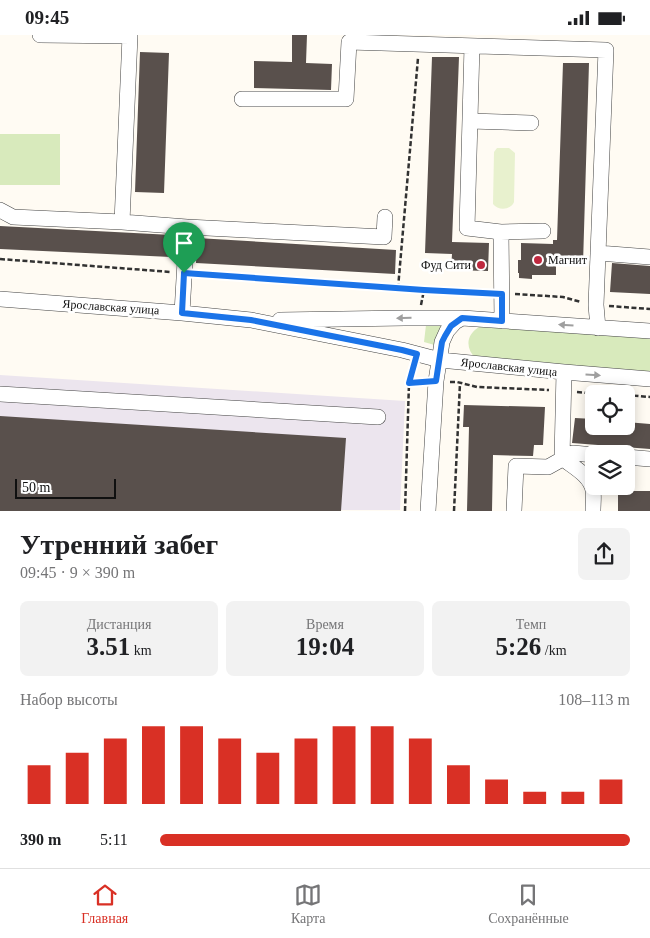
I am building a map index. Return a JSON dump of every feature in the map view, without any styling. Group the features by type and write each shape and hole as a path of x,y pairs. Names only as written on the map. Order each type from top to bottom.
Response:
{"street":[{"path":"40,35 130,36 122,222"},
{"path":"242,99 346,99 349,42 606,50 596,305 598,327"},
{"path":"472,46 467,228 501,232 543,231"},
{"path":"470,121 531,123"},
{"path":"0,210 13,217 384,237 385,217"},
{"path":"182,313 187,227"},
{"path":"501,232 502,321"},
{"path":"598,253 650,257"},
{"name":"Ярославская улица","path":"0,299 251,320 402,350 440,360 564,373 650,379"},
{"path":"428,511 436,381 442,342 451,326 462,318"},
{"name":"Ярославская улица","path":"251,320 462,318 650,331"},
{"path":"562,458 564,373"},
{"path":"0,394 378,417"},
{"path":"514,511 516,466 548,467 573,453 585,454"},
{"path":"562,458 590,481 594,491 593,511"},
{"path":"635,458 650,459"}],"path":[{"path":"398,288 419,44"},
{"path":"0,259 424,290 563,297 596,305 650,309"},
{"path":"419,317 424,290"},
{"path":"405,511 409,383 417,354"},
{"path":"409,383 436,381 477,387 585,393"},
{"path":"454,511 460,383"},
{"path":"635,396 650,397"}],"shaded area":[{"path":"0,375 405,401 400,510 0,510"}],"green space":[{"path":"0,134 60,134 60,185 0,185"},
{"path":"497,148 509,148 515,153 514,202 510,207 504,209 498,208 493,204 494,152"},
{"path":"426,325 442,325 438,346 424,342"},
{"path":"479,327 650,336 650,373 476,359 472,355 468,342 469,338"}],"building":[{"path":"292,35 307,35 306,63 332,64 331,90 254,88 254,61 292,62"},
{"path":"140,52 169,53 164,193 135,192"},
{"path":"432,57 459,57 452,242 489,243 488,271 451,270 452,254 425,253"},
{"path":"563,63 589,63 583,264 556,263 556,275 532,275 532,279 519,278 518,260 521,260 521,243 553,244 553,240 557,240"},
{"path":"0,226 172,235 171,257 0,249"},
{"path":"197,238 396,250 395,274 196,263"},
{"path":"612,263 650,266 650,294 610,292"},
{"path":"464,405 545,407 543,445 534,445 533,456 493,455 492,511 467,511 469,427 463,427"},
{"path":"0,416 346,438 341,511 0,511"},
{"path":"575,418 585,419 585,435 635,435 635,423 650,424 650,449 635,448 635,445 572,443"},
{"path":"635,491 650,491 650,511 618,511 618,495 635,495"}],"place":[{"name":"Магнит","path":"538,260"},
{"name":"Фуд Сити","path":"481,265"}],"route":[{"path":"184,273 502,294 502,321 462,318 456,322 447,331 442,342 436,381 409,383 417,354 251,320 182,313 184,273"}]}
